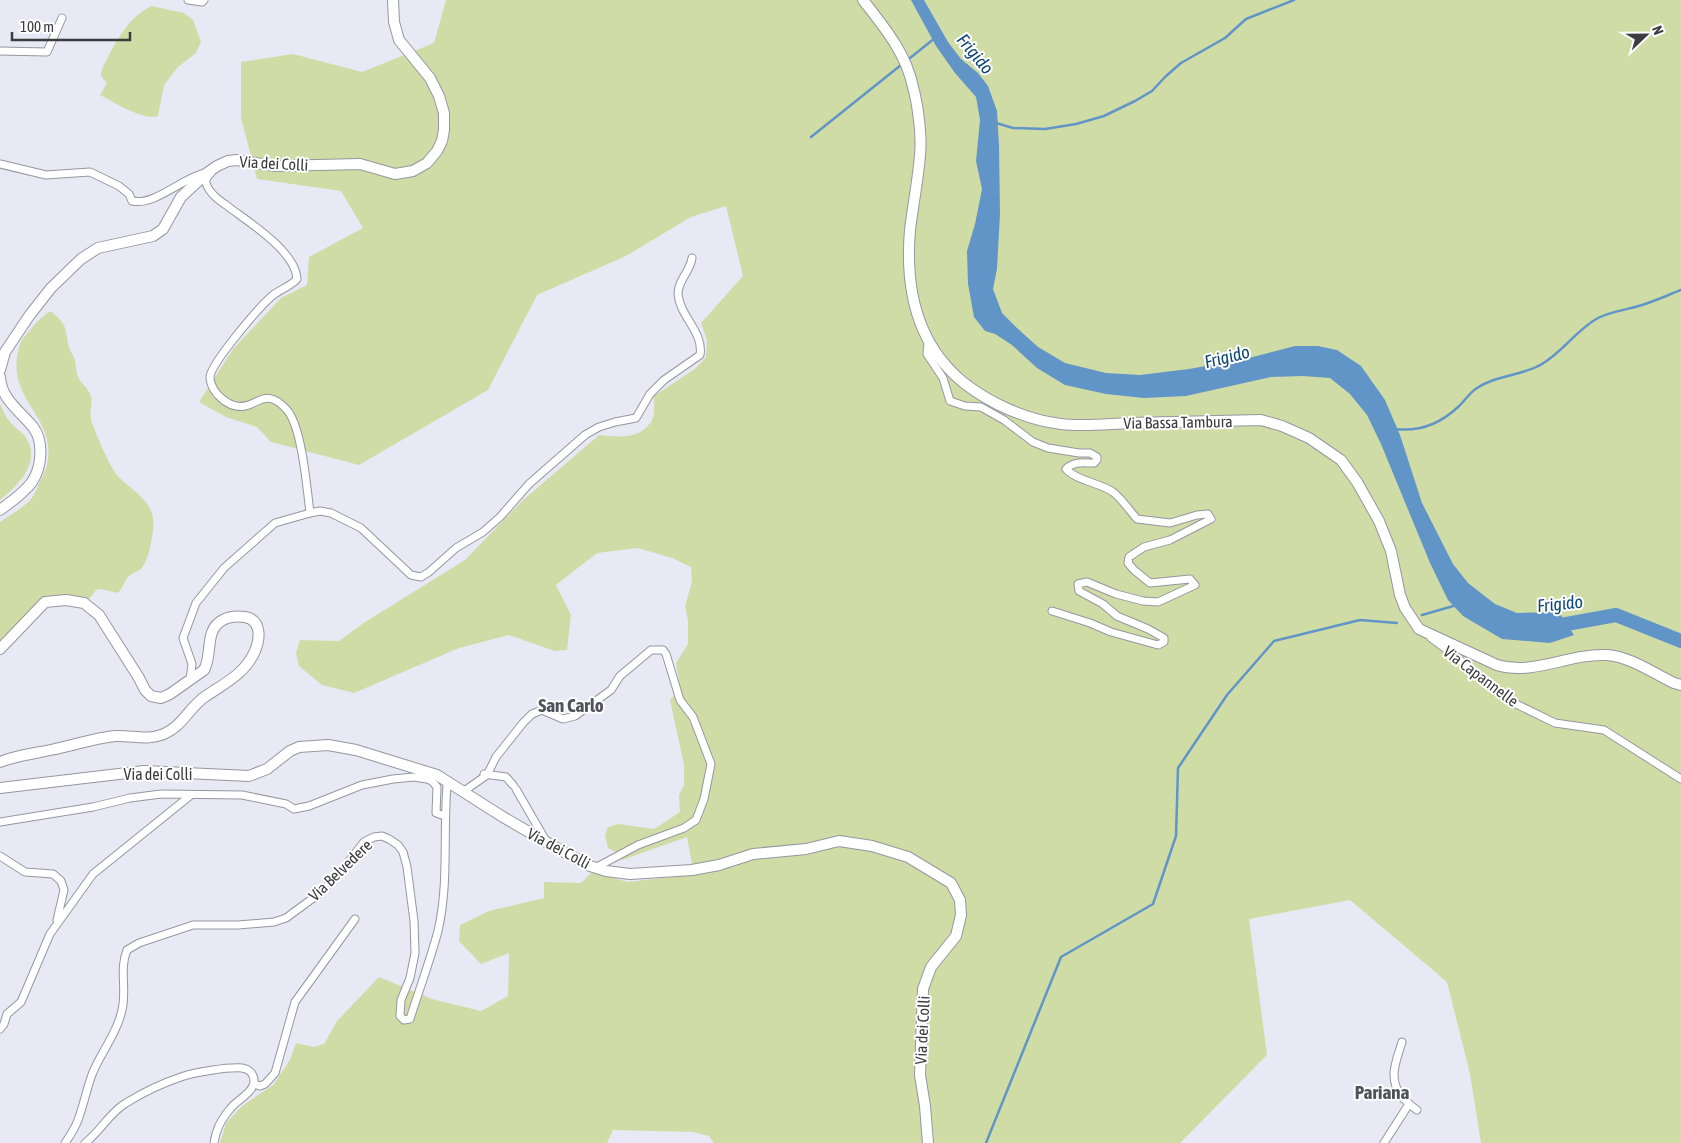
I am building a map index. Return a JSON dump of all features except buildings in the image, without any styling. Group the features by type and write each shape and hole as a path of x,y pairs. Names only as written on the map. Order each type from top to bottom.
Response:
{"street":[{"path":"188,0 202,2 204,0"},
{"name":"Via dei Colli","path":"0,370 5,352 29,316 51,288 81,259 98,248 153,236 163,229 181,198 207,172 228,161 276,166 360,164 395,174 413,171 427,164 442,141 444,113 439,96 430,78 399,40 394,22 393,0"},
{"name":"Via Bassa Tambura","path":"863,0 893,40 903,57 913,87 920,153 910,231 909,263 913,301 928,342 952,372 972,389 1007,409 1059,424 1083,426 1116,423 1261,420 1282,426 1308,438 1341,460 1358,482 1379,521 1391,551 1400,595 1405,608 1419,629"},
{"path":"0,51 47,52 62,18"},
{"path":"249,162 229,164 213,171 207,177 206,182 210,191 221,202 267,236 286,256 296,271 297,279 273,295 253,314 212,370 210,377 213,388 224,401 236,406 265,398 275,400 288,411 293,420 302,449 310,513"},
{"path":"0,164 46,174 90,172 118,186 129,194 132,201 140,203 152,199 196,175 207,172"},
{"path":"189,682 192,664 183,638 196,604 224,568 275,523 320,511 331,513 360,528 415,577 425,575 456,548 483,532 500,517 529,484 584,435 599,427 636,418 650,394 664,380 700,355 702,346 680,303 678,292 680,283 691,267 692,258"},
{"path":"928,342 927,354 943,378 950,401 965,406 981,407 1004,420 1033,442 1048,448 1090,453 1097,457 1094,463 1077,463 1070,465 1066,469 1070,473 1098,484 1114,493 1137,519 1170,523 1197,515 1208,514 1211,519 1170,540 1144,547 1129,557 1128,563 1150,582 1190,579 1196,585 1189,589 1158,602 1144,601 1116,594 1087,582 1078,584 1079,590 1103,604 1117,616 1164,638 1162,644 1158,645 1111,632 1090,623 1052,612"},
{"path":"0,377 5,396 34,429 40,442 40,463 32,481 0,510"},
{"path":"0,648 45,602 66,600 84,603 99,615 145,690 150,696 161,698 189,682 204,670 207,665 213,630 218,623 237,616 248,617 256,623 259,633 254,654 237,675 227,684 196,704 176,728 162,735 149,738 116,736 0,762"},
{"path":"1419,629 1498,665 1511,669 1529,668 1590,655 1609,656 1630,661 1681,685"},
{"name":"Via Capannelle","path":"1419,629 1514,703 1555,723 1604,730 1681,779"},
{"path":"464,791 485,774 496,757 532,714 542,710 563,719 575,716 610,690 620,676 651,650 658,648 663,650 666,654 680,700 693,717 711,764 704,799 696,820 684,828 638,845 594,868"},
{"name":"Via dei Colli","path":"0,788 144,771 249,776 267,769 290,751 299,747 328,745 356,750 422,769 449,782 503,817 594,868 630,874 692,870 719,865 753,854 806,849 838,842 872,846 908,857 951,883 960,900 961,915 956,936 931,967 924,989 920,1075 928,1143"},
{"path":"485,774 506,777 548,843"},
{"path":"0,822 161,794 242,795 286,804 294,808 309,806 362,785 414,777 427,779 435,784 437,787 436,814 444,816"},
{"name":"Via Belvedere","path":"65,1143 78,1121 92,1074 117,1028 123,1009 124,962 127,950 139,943 193,925 238,925 274,922 286,918 320,893 339,874 364,842 374,837 382,836 398,845 403,852 407,867 416,953 410,978 401,1000 400,1016 404,1020 410,1019 438,930 444,885 444,816 449,782"},
{"path":"0,1029 4,1024 7,1014 21,1002 50,934 93,874 191,795"},
{"path":"0,856 25,872 53,874 61,881 64,890 56,926"},
{"path":"254,1084 260,1086 265,1084 275,1074 295,1002 355,919"},
{"path":"1402,1042 1395,1063 1393,1078 1402,1098 1417,1110"},
{"path":"85,1143 117,1109 127,1102 182,1076 242,1068 252,1074 254,1084 251,1090 231,1107 222,1119 216,1129 214,1143"},
{"path":"1384,1143 1409,1104"}],"green space":[{"path":"446,0 1681,0 1681,1143 1481,1143 1470,1074 1447,982 1350,900 1249,919 1267,1055 1180,1143 714,1143 709,1136 693,1132 613,1130 607,1143 220,1143 226,1123 242,1106 273,1085 290,1060 296,1043 314,1047 324,1044 337,1021 379,977 432,999 481,1011 508,996 509,953 481,964 459,941 460,925 489,911 544,898 544,882 581,883 592,872 628,882 694,874 687,837 622,860 616,852 608,848 605,835 608,827 618,824 654,829 680,812 679,795 684,785 684,765 670,700 680,688 676,663 688,644 688,621 685,606 692,582 691,567 672,558 638,548 597,553 556,585 571,615 567,650 555,651 509,635 459,648 354,693 322,685 299,666 296,653 300,640 339,641 365,622 465,560 522,501 599,435 628,436 642,431 647,426 654,415 654,396 696,368 706,357 707,340 701,323 743,276 726,206 691,217 626,256 537,295 488,390 359,465 271,442 257,427 226,417 199,402 233,349 281,298 307,285 309,257 363,228 341,191 257,179 241,118 241,62 293,54 362,72 434,43"},
{"path":"151,6 184,13 193,20 201,42 196,53 178,67 164,85 158,116 152,117 129,110 100,95 107,83 101,76 102,71 116,42 125,28"},
{"path":"50,311 64,324 78,376 90,394 91,419 107,458 117,475 143,499 151,511 153,518 152,537 144,565 128,577 118,593 101,589 96,590 90,598 81,604 50,602 0,643 0,522 31,499 47,467 48,447 45,432 23,392 18,378 17,361 21,341 38,321"},
{"path":"0,404 10,422 25,436 31,455 30,464 26,472 14,488 0,500"}],"water":[{"path":"911,0 924,0 948,42 961,59 978,73 988,86 997,111 1000,214 997,269 993,289 1002,313 1017,328 1038,347 1065,363 1106,373 1140,375 1189,369 1245,359 1295,346 1318,346 1337,350 1361,366 1385,400 1400,435 1422,503 1453,564 1468,583 1495,604 1517,613 1559,612 1574,635 1550,643 1502,639 1463,616 1448,600 1430,563 1381,444 1367,415 1350,394 1330,378 1303,376 1271,377 1186,396 1144,398 1106,394 1065,385 1037,368 1012,345 995,334 985,331 974,317 968,284 967,251 982,189 976,161 980,120 976,97 955,73 936,46"}],"waterway":[{"path":"996,123 1013,128 1045,129 1076,124 1104,116 1152,91 1181,63 1225,38 1246,19 1294,0"},
{"path":"910,58 935,38"},
{"path":"811,137 901,65"},
{"path":"1395,429 1421,428 1437,422 1451,413 1474,390 1484,384 1534,368 1550,359 1598,318 1636,307 1681,290"},
{"path":"1422,615 1457,605"},
{"name":"Frigido","path":"1550,627 1616,615 1681,641"},
{"path":"986,1143 1061,957 1153,904 1176,836 1178,768 1227,695 1274,641 1360,620 1397,623"}],"district":[{"name":"San Carlo","path":"571,705"},
{"name":"Pariana","path":"1382,1092"}]}
